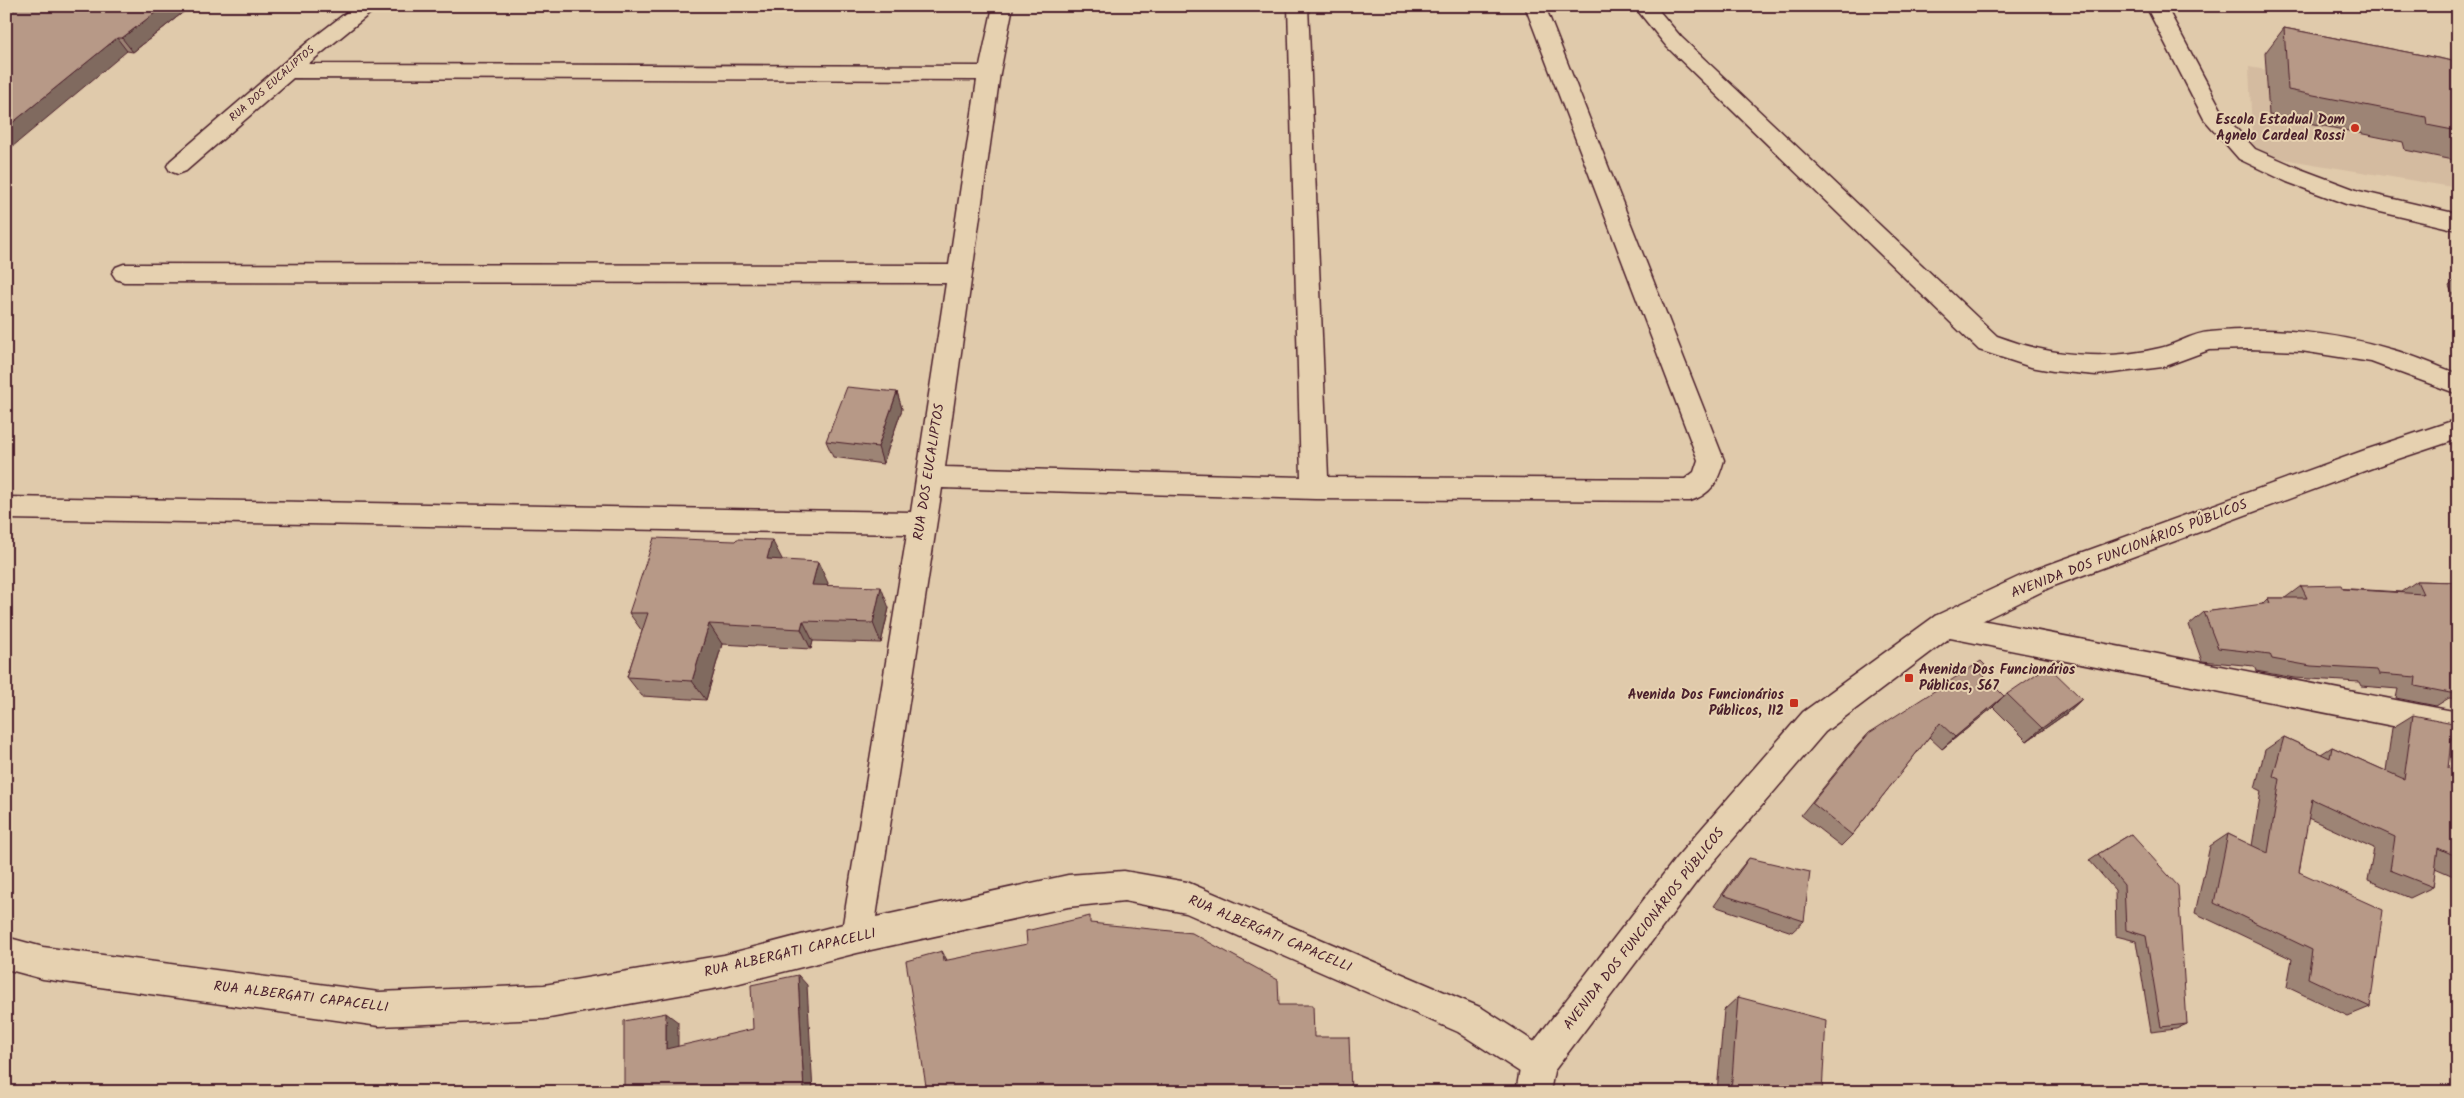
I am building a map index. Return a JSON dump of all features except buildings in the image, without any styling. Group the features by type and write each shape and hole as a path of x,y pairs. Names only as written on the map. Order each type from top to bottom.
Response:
{"street":[{"name":"RUA DOS EUCALIPTOS","path":"178,166 315,46 369,6"},
{"name":"RUA DOS EUCALIPTOS","path":"857,938 921,523 930,477 958,274 989,73 1003,6"},
{"path":"1298,6 1315,488"},
{"path":"930,477 1315,488 1690,490 1706,478 1711,460 1534,6"},
{"path":"1644,6 1674,42 1988,343 2021,356 2053,363 2084,365 2132,362 2156,358 2208,341 2278,342 2352,348 2391,358 2458,384"},
{"path":"2156,6 2215,119 2247,154 2295,176 2354,198 2458,222"},
{"path":"287,71 989,73"},
{"path":"124,273 958,274"},
{"name":"AVENIDA DOS FUNCIONÁRIOS PÚBLICOS","path":"1535,1078 1687,869 1814,722 1945,625 2041,579 2383,454 2458,429"},
{"path":"6,508 921,523"},
{"path":"1945,625 2458,726"},
{"name":"RUA ALBERGATI CAPACELLI","path":"6,953 43,963 379,1009 544,1002 724,970 857,938 1068,892 1124,886 1187,898 1470,1020 1535,1078"}],"shaded area":[{"name":"Escola Estadual Dom Agnelo Cardeal Rossi","path":"2249,67 2458,103 2458,188 2253,154"}],"place":[{"name":"Escola Estadual Dom Agnelo Cardeal Rossi","path":"2355,128"},
{"name":"Avenida Dos Funcionários Públicos, 567","path":"1909,678"},
{"name":"Avenida Dos Funcionários Públicos, 112","path":"1794,703"}]}
